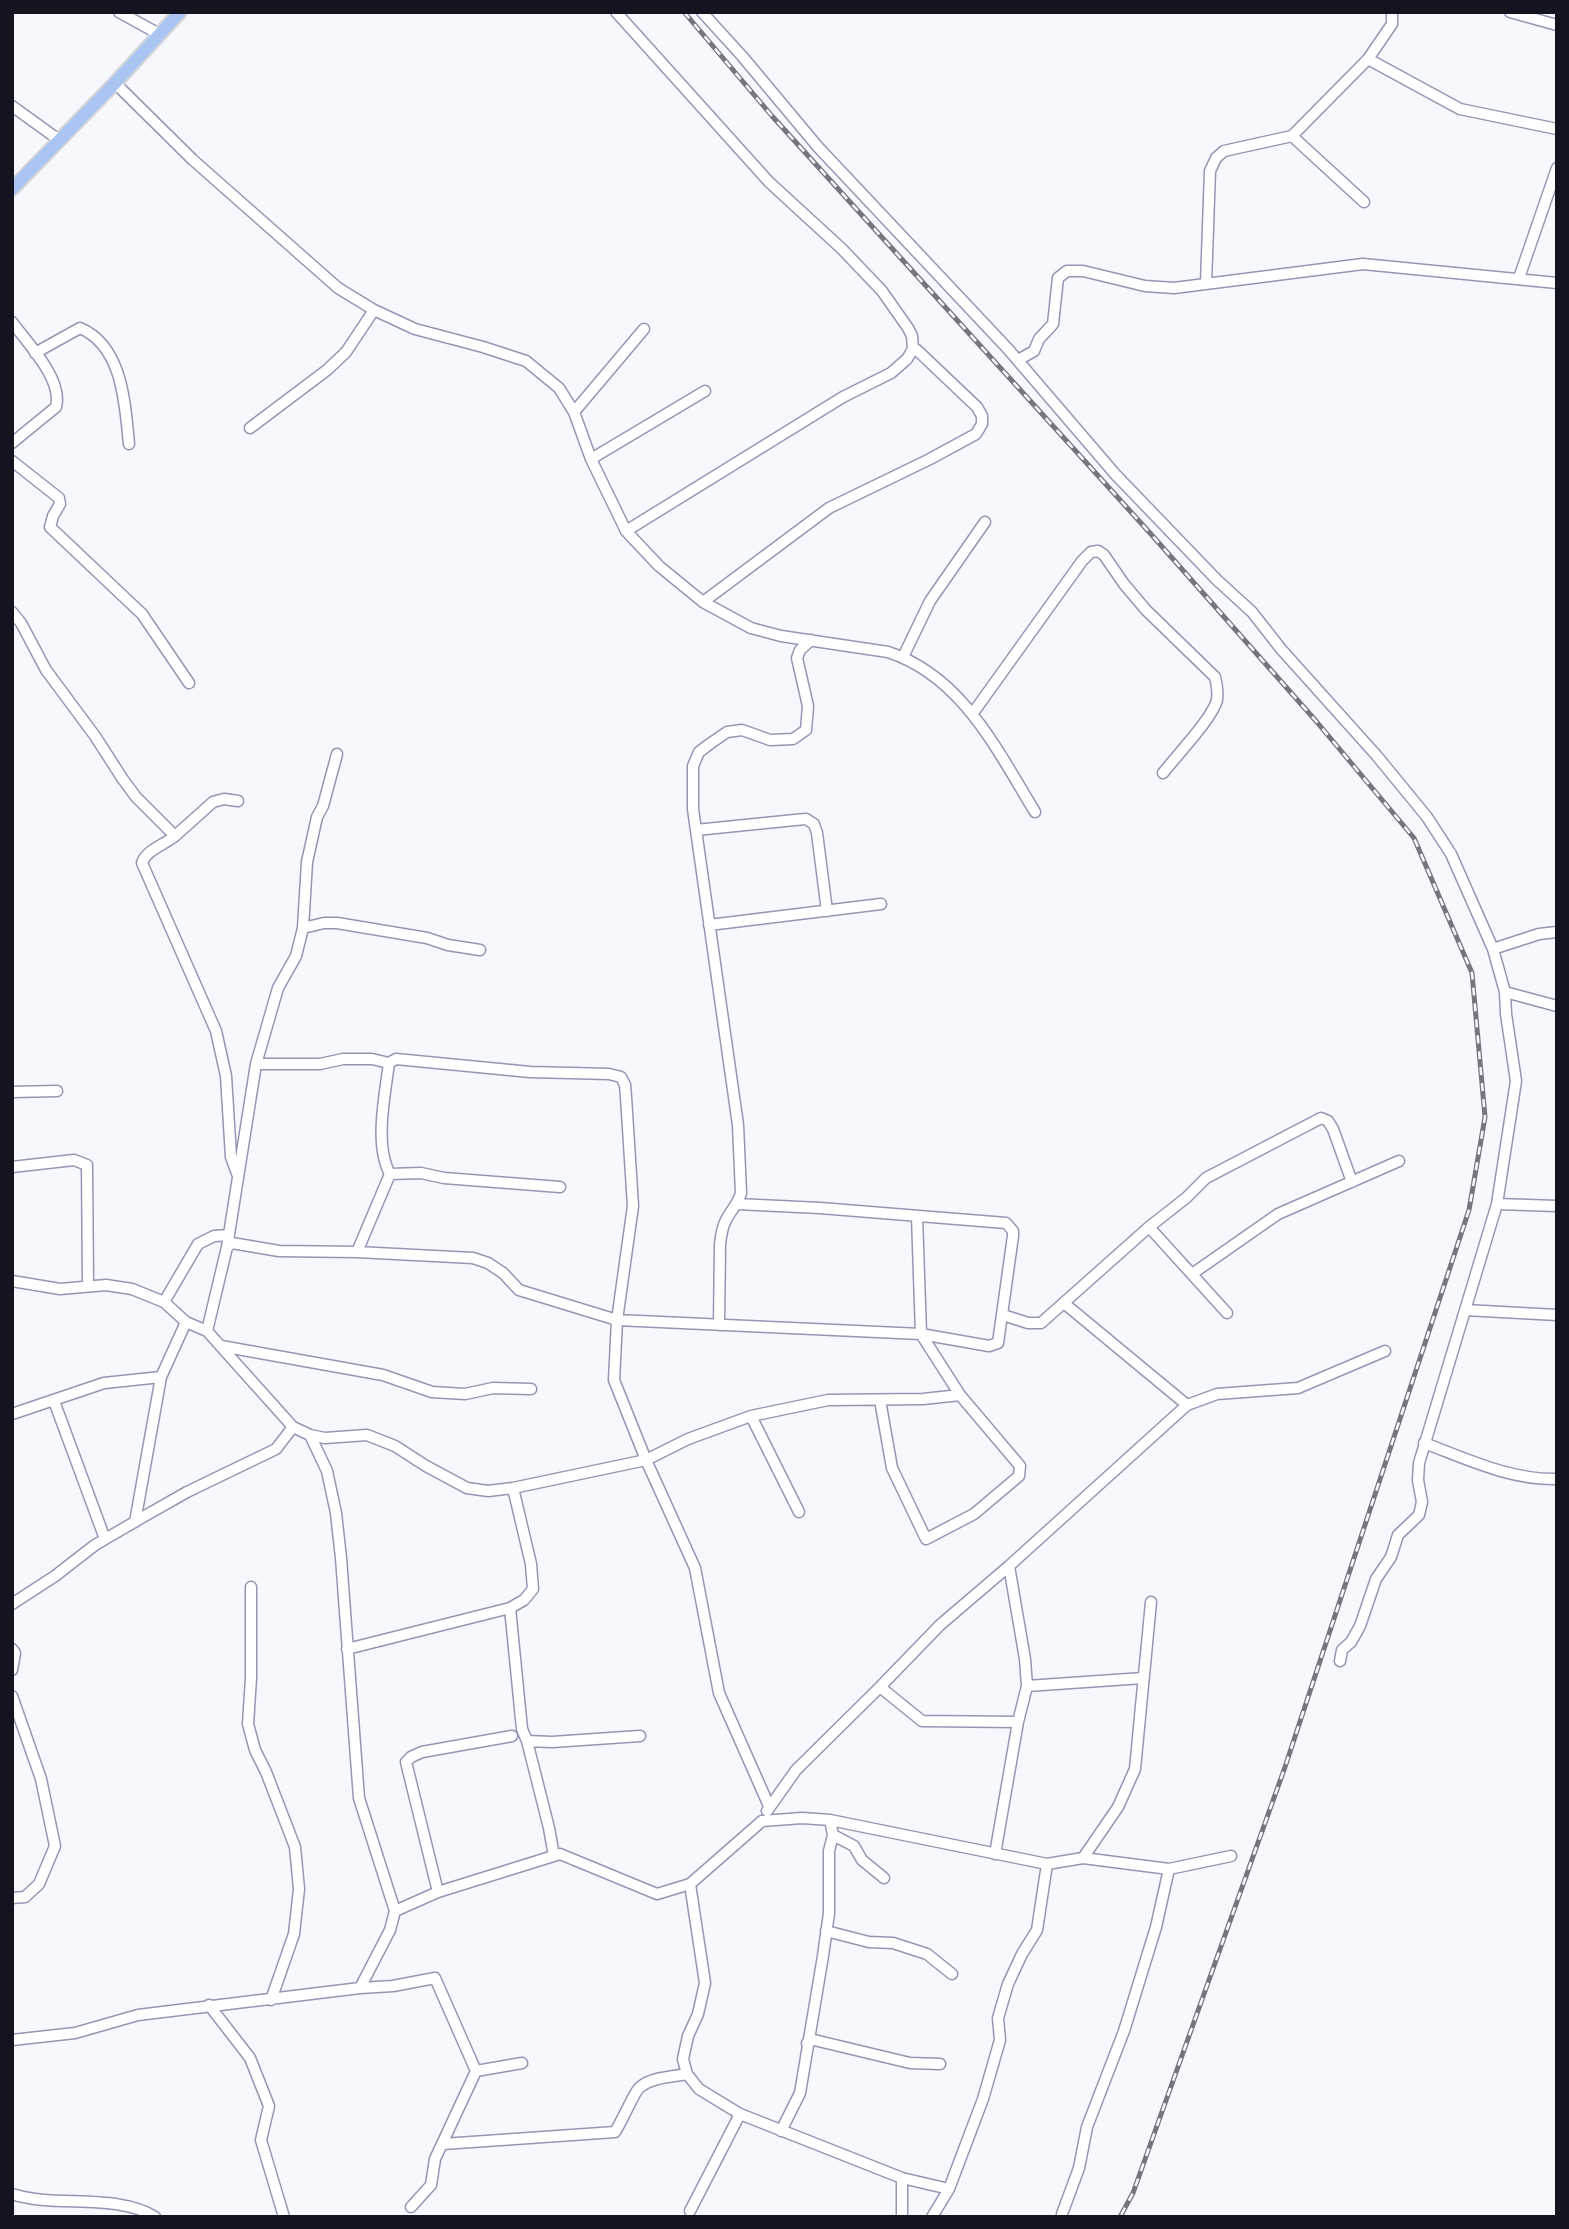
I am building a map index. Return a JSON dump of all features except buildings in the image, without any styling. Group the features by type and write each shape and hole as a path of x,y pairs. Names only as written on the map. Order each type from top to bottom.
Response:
{"main road":[{"path":"12,189 180,12"}],"street":[{"path":"119,12 159,34"},
{"path":"616,12 769,183 842,249 882,291 908,328 913,349 907,359 891,373 843,397 626,531"},
{"path":"702,12 818,146 1018,360 1115,474 1217,580 1252,612 1281,649 1377,756 1427,817 1451,854 1493,949 1504,992 1516,1081 1497,1204 1424,1443 1419,1463 1418,1480 1422,1502 1419,1515 1398,1535 1391,1557 1376,1579 1360,1626 1351,1642 1342,1650 1340,1661"},
{"path":"1206,284 1210,171 1216,158 1224,151 1292,136 1368,59 1392,24 1392,12"},
{"path":"1510,12 1557,25"},
{"path":"1368,59 1460,109 1557,129"},
{"path":"115,83 193,160 338,288 374,310 415,329 526,361 559,388 574,412 591,459 626,531 659,566 704,602 751,628 781,636 888,652 933,674 973,713 1035,812"},
{"path":"12,106 59,140"},
{"path":"1292,136 1364,202"},
{"path":"1519,278 1557,169"},
{"path":"1018,360 1034,351 1039,339 1053,324 1058,278 1067,271 1083,271 1145,286 1174,288 1363,264 1557,283"},
{"path":"250,428 327,370 346,352 374,310"},
{"path":"12,321 54,380 58,400 56,407 12,443"},
{"path":"35,353 80,328 97,340 112,360 124,392 129,444"},
{"path":"574,412 644,329"},
{"path":"704,602 829,508 941,454 976,434 982,424 982,416 977,407 939,369 913,349"},
{"path":"591,459 705,391"},
{"path":"12,461 59,498 60,504 50,527 142,614 189,683"},
{"path":"903,657 930,601 985,522"},
{"path":"973,713 1082,561 1091,552 1098,551 1104,555 1146,610 1215,677 1218,688 1211,713 1163,773"},
{"path":"12,612 21,623 46,670 95,736 121,778 175,836"},
{"path":"12,631 21,623"},
{"path":"719,1325 722,1231 741,1193 738,1125 693,809 693,766 699,752 727,732 742,730 770,740 793,739 806,730 808,706 797,658 800,650 811,640"},
{"path":"207,1331 227,1247 256,1063 278,988 296,956 303,928 307,862 317,817 323,806 337,754"},
{"path":"238,801 224,799 213,802 164,845 149,852 142,863 216,1031 226,1076 231,1157 238,1176"},
{"path":"696,830 806,819 814,824 817,833 827,911"},
{"path":"709,925 881,904"},
{"path":"303,928 337,923 480,950"},
{"path":"1493,949 1539,934 1557,932"},
{"path":"1504,992 1557,1006"},
{"path":"256,1063 320,1063 343,1059 372,1059 389,1063 396,1059 530,1072 609,1074 621,1077 625,1085 633,1206 617,1320 614,1380 646,1460 695,1568 719,1693 769,1806"},
{"path":"389,1063 383,1121 384,1163 390,1174"},
{"path":"12,1092 57,1091"},
{"path":"1003,1315 1028,1323 1041,1323 1206,1178 1321,1118 1328,1121 1333,1129 1352,1182"},
{"path":"12,1167 74,1160 87,1166 88,1286"},
{"path":"1192,1275 1278,1214 1399,1161"},
{"path":"390,1174 421,1174 560,1187"},
{"path":"357,1252 390,1174"},
{"path":"227,1247 232,1243 279,1251 473,1258 503,1273 519,1290 617,1320 921,1334 989,1346 998,1343 1013,1236 1013,1231 1006,1223 737,1204"},
{"path":"1497,1204 1557,1206"},
{"path":"880,1400 892,1468 926,1539 974,1514 1019,1476 1020,1466 1014,1457 960,1395 921,1334 916,1216"},
{"path":"1149,1227 1227,1313"},
{"path":"164,1302 198,1244 214,1236 229,1235"},
{"path":"12,1281 60,1289 106,1285 132,1289 164,1302 186,1322 207,1331 293,1427 325,1438 367,1435 395,1446 467,1489 513,1488 646,1460 688,1439 751,1416 828,1400 960,1395"},
{"path":"1065,1304 1188,1405"},
{"path":"1465,1310 1557,1315"},
{"path":"135,1522 161,1377 186,1322"},
{"path":"220,1345 383,1375 432,1392 465,1394 493,1388 531,1389"},
{"path":"395,1911 438,1892 559,1854 657,1894 690,1884 762,1821 769,1806 796,1770 940,1625 1188,1405 1217,1394 1298,1388 1385,1351"},
{"path":"12,1414 104,1383 161,1377"},
{"path":"54,1401 105,1539"},
{"path":"751,1416 799,1512"},
{"path":"12,1604 105,1539 187,1492 276,1449 293,1427"},
{"path":"310,1435 327,1471 336,1513 359,1798 395,1911 390,1930 360,1988"},
{"path":"1424,1443 1496,1470 1557,1479"},
{"path":"347,1648 510,1608 524,1600 533,1589 531,1564 513,1488"},
{"path":"995,1854 1018,1722 1027,1686 1024,1647 1009,1566"},
{"path":"251,1587 248,1724 255,1750 295,1847 299,1889 294,1934 271,2000"},
{"path":"1083,1858 1118,1807 1135,1769 1150,1602"},
{"path":"510,1608 522,1729 554,1856"},
{"path":"12,1649 15,1653 12,1670"},
{"path":"1027,1686 1143,1678"},
{"path":"880,1688 922,1721 1018,1722"},
{"path":"12,1696 41,1779 55,1846 39,1884 25,1897 12,1898"},
{"path":"438,1892 407,1762 422,1752 512,1736"},
{"path":"527,1741 552,1742 640,1736"},
{"path":"762,1821 802,1818 830,1820 1047,1864 1083,1858 1168,1869 1231,1856"},
{"path":"780,2131 800,2093 829,1913 829,1851 833,1835 830,1820"},
{"path":"833,1835 854,1846 862,1860 884,1878"},
{"path":"932,2217 949,2189 983,2099 1000,2040 998,2018 1008,1984 1037,1930 1047,1864"},
{"path":"1062,2214 1079,2168 1087,2127 1124,2031 1156,1927 1168,1869"},
{"path":"690,1884 705,1983 683,2059 687,2074 699,2089 740,2114 780,2131 902,2178 949,2189"},
{"path":"826,1931 869,1942 892,1943 928,1954 952,1974"},
{"path":"12,2040 75,2033 138,2015 393,1986 435,1978 476,2071 435,2159 431,2185 411,2207"},
{"path":"209,2005 250,2058 269,2106 261,2140 285,2217"},
{"path":"807,2043 814,2040 910,2063 940,2064"},
{"path":"476,2071 522,2063"},
{"path":"443,2144 615,2133 638,2089 653,2080 687,2074"},
{"path":"690,2211 740,2114"},
{"path":"902,2178 902,2217"},
{"path":"12,2194 130,2207 155,2217"}],"railway":[{"path":"684,12 772,116 1150,533 1316,721 1414,838 1472,973 1485,1117 1469,1210 1285,1767 1133,2193 1120,2217"}]}
